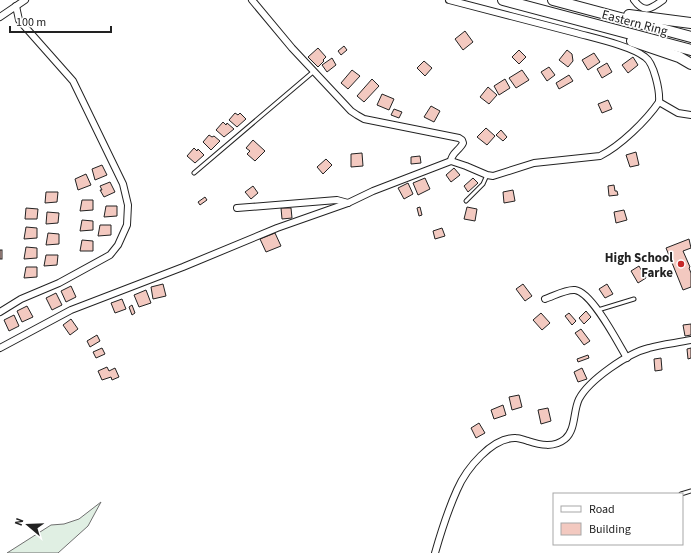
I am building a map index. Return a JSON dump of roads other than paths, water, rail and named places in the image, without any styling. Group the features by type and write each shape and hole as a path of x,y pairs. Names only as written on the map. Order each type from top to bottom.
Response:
{"highway":[{"name":"Eastern Ring","path":"503,0 691,50"},
{"name":"Eastern Ring","path":"553,0 691,36"},
{"path":"605,14 622,14 691,23"},
{"path":"601,27 617,35 680,57 691,64"}],"street":[{"path":"0,17 25,0"},
{"path":"252,0 292,48 357,116 364,119 462,140 462,146 454,153 451,161"},
{"path":"0,348 71,310 183,267 277,228 348,203 373,191 451,161 493,176 534,163 600,156 609,151 625,138 654,110 659,102 659,92 651,66 647,58 637,51 600,39 449,0"},
{"path":"635,2 641,8 646,9 652,8 663,0"},
{"path":"0,312 21,300 59,283 110,255 118,245 127,225 128,205 123,184 73,81 19,20 16,6"},
{"path":"659,102 678,113 691,115"},
{"path":"237,208 337,200 348,203"},
{"path":"545,299 565,292 577,290 583,293 598,310 627,358"},
{"path":"435,553 457,488 486,450 505,440 515,437 546,446 563,441 570,433 579,400 591,384 606,371 627,358 648,348 691,340"}],"lane":[{"path":"194,173 314,72"},
{"path":"466,201 483,184 487,175"},
{"path":"598,310 634,299"}],"place":[{"name":"High School Farke","path":"681,264"}]}
